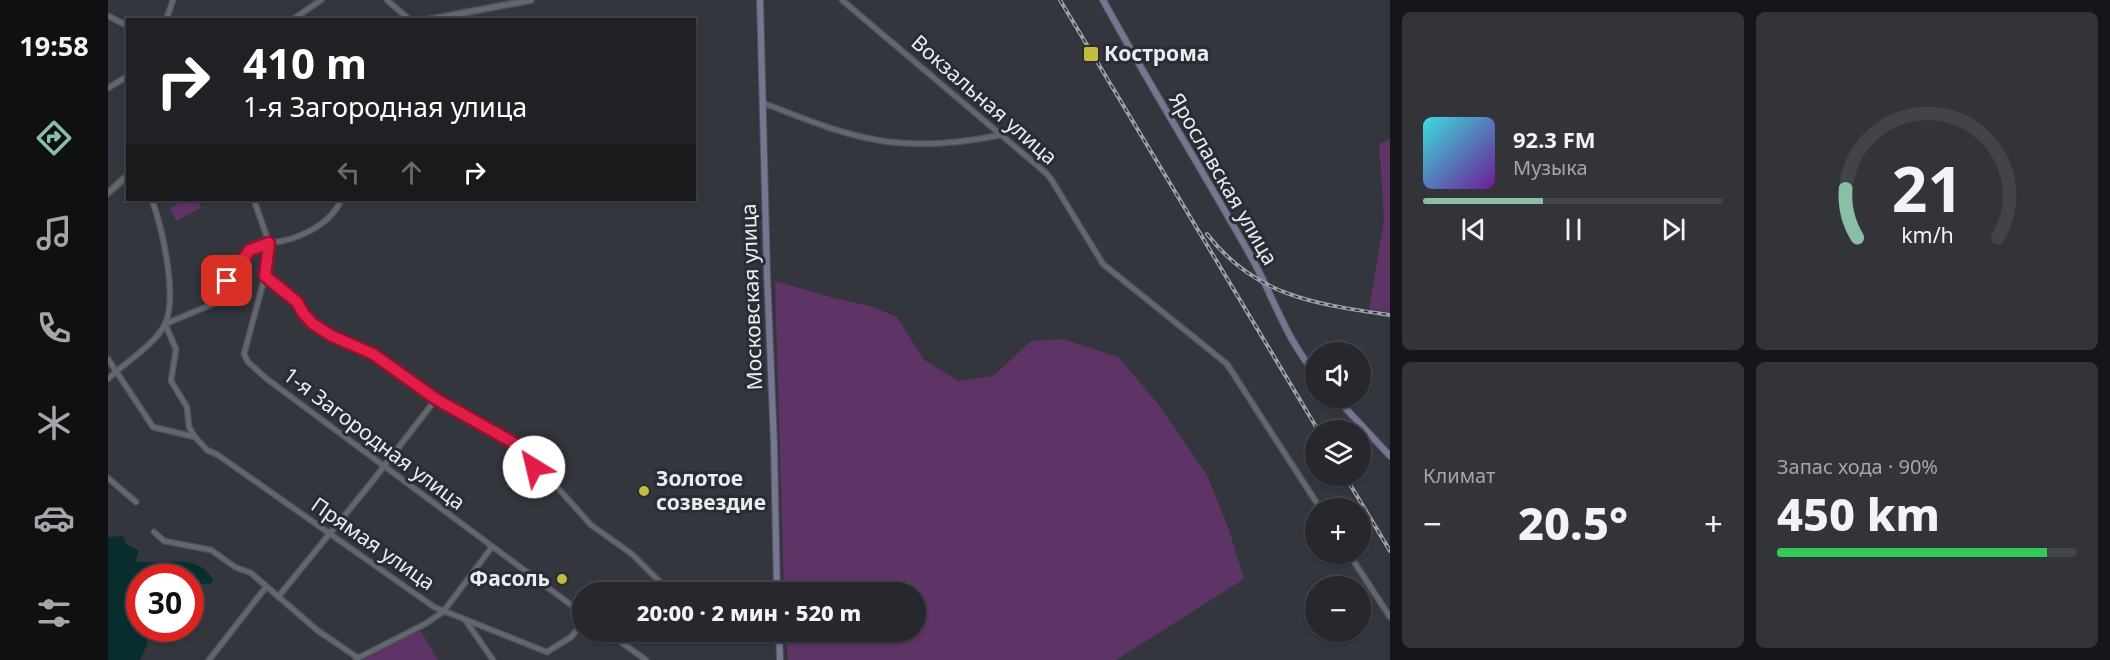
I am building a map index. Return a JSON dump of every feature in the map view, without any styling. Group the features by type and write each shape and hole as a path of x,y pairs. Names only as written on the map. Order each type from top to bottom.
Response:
{"main road":[{"name":"Московская улица","path":"760,0 777,582"},
{"name":"Ярославская улица","path":"1103,0 1255,264 1281,318 1305,356"},
{"path":"1345,408 1390,456"},
{"path":"779,642 780,660"}],"street":[{"path":"167,18 173,0"},
{"path":"294,18 312,2 321,0"},
{"path":"387,0 409,18"},
{"path":"437,18 531,0"},
{"name":"Вокзальная улица","path":"842,0 1052,179 1103,264 1227,364 1314,498"},
{"path":"108,16 126,25"},
{"path":"108,88 126,77"},
{"path":"763,103 800,118 876,140 910,143 984,139 1001,135"},
{"path":"108,193 126,177"},
{"path":"108,379 154,339 165,324 169,310 168,268 152,201"},
{"path":"254,201 269,243"},
{"path":"165,324 213,304 250,250 269,243 292,239 312,229 335,210 340,201"},
{"name":"1-я Загородная улица","path":"269,243 265,276 244,354 248,362 267,379 572,606"},
{"path":"265,276 297,302 313,324 332,336 373,354 436,399 530,453 534,467 557,487 591,525 632,555 661,582"},
{"path":"165,324 176,349 171,381 187,407 189,427 195,437"},
{"path":"108,358 153,427 195,437"},
{"path":"278,597 436,399"},
{"name":"Прямая улица","path":"195,437 207,450 218,455 443,612 547,652 572,636"},
{"path":"108,478 136,502"},
{"path":"154,532 164,541 211,550 235,567 251,573 317,630 356,659 425,624 443,612 492,547"},
{"path":"1356,564 1390,617"},
{"path":"209,660 266,587"},
{"path":"466,621 493,660"},
{"path":"621,642 646,660"}],"shaded area":[{"path":"1390,139 1390,312 1369,309 1384,221 1379,144"},
{"path":"182,201 198,201 201,208 176,221 170,208"},
{"path":"775,281 870,306 897,317 924,360 959,381 993,376 1031,341 1063,339 1118,357 1159,405 1207,475 1229,530 1244,579 1116,660 788,660 787,642 926,642 926,582 784,582"},
{"path":"123,536 126,544 139,551 135,561 195,564 126,564 126,642 147,642 140,660 108,660 108,537"},
{"path":"204,570 213,580 212,583 204,584"},
{"path":"420,630 438,660 363,660"}],"railway":[{"path":"1060,0 1312,420"},
{"path":"1207,234 1246,272 1289,294 1337,307 1390,315"},
{"path":"1351,486 1390,551"}],"place":[{"name":"Кострома","path":"1091,54"},
{"name":"Золотое созвездие","path":"644,491"},
{"name":"Фасоль","path":"562,579"}],"route":[{"path":"227,281 250,250 269,243 265,276 297,302 313,324 332,336 373,354 436,399 521,447 532,456 534,467"}]}
